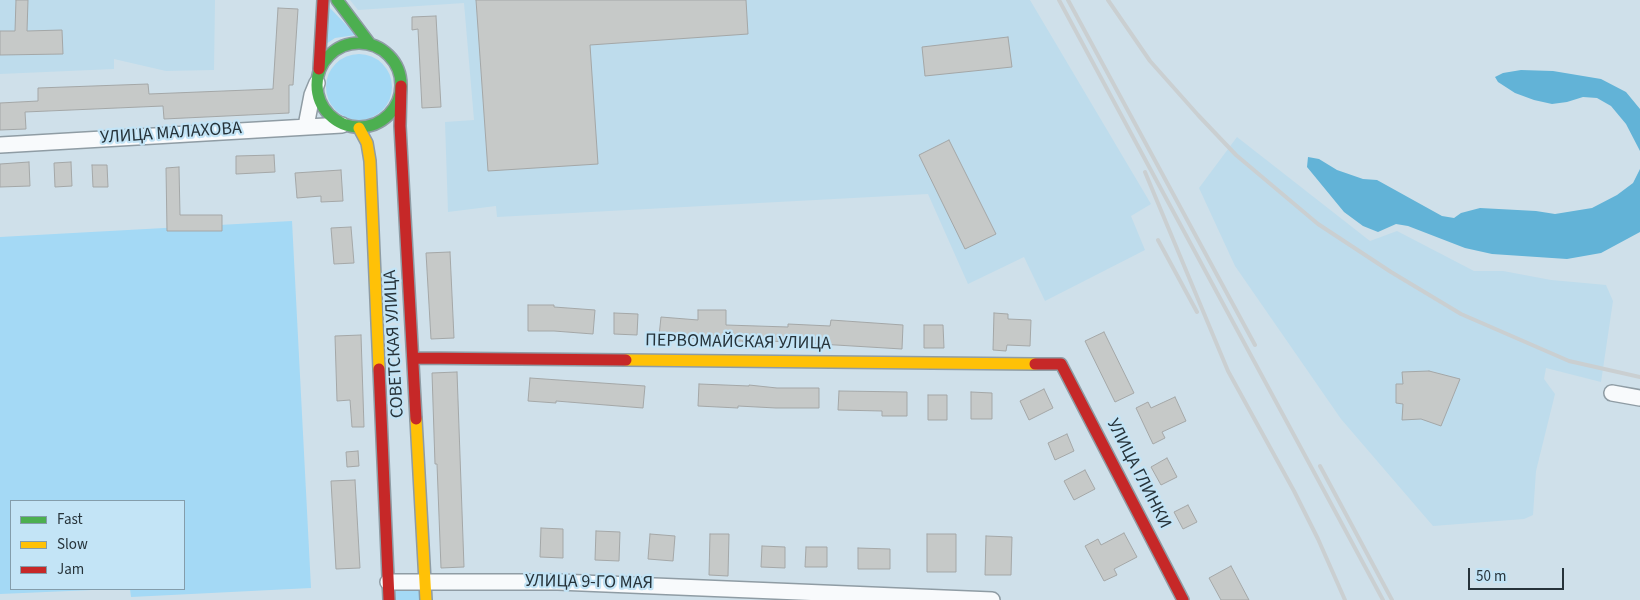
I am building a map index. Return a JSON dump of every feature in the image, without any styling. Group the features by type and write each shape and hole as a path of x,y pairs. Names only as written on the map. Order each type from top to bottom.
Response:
{"main road":[{"path":"323,0 317,95 321,106 331,118 342,124 359,128 374,125 385,119 392,112 400,97 401,86"},
{"name":"СОВЕТСКАЯ УЛИЦА","path":"337,0 370,44 382,50 399,71 401,86 400,126 426,600"},
{"path":"318,76 326,58 338,48 350,44 370,44"},
{"name":"СОВЕТСКАЯ УЛИЦА","path":"359,128 367,143 370,161 390,600"},
{"name":"ПЕРВОМАЙСКАЯ УЛИЦА","path":"414,358 1061,364"},
{"name":"УЛИЦА ГЛИНКИ","path":"1061,364 1183,600"}],"street":[{"path":"306,126 318,76"},
{"name":"УЛИЦА МАЛАХОВА","path":"0,145 342,124"},
{"path":"1612,393 1640,398"},
{"name":"УЛИЦА 9-ГО МАЯ","path":"388,582 558,582 679,593 992,600"}],"shaded area":[{"path":"0,0 215,0 214,70 166,71 114,59 114,69 0,74"},
{"path":"350,0 1030,0 1151,204 1131,216 1145,250 1045,301 1024,257 968,284 928,194 497,217 496,206 448,212 445,122 474,120 464,3 358,10"},
{"path":"329,7 356,35 335,38 326,44"},
{"path":"359,54 372,57 382,64 389,74 392,87 389,100 382,110 372,117 359,120 346,117 336,110 329,100 326,87 329,74 336,64 346,57"},
{"path":"1521,70 1553,71 1601,79 1626,92 1640,109 1640,151 1626,124 1611,106 1597,98 1583,97 1552,104 1515,93 1498,82 1495,77 1503,73"},
{"path":"1237,137 1370,241 1397,231 1474,271 1503,271 1551,280 1606,285 1613,301 1601,382 1546,368 1544,379 1555,394 1536,471 1533,515 1524,519 1433,526 1341,419 1235,266 1199,188"},
{"path":"1308,157 1319,159 1337,170 1363,179 1377,180 1442,216 1454,218 1461,213 1480,208 1555,214 1592,208 1617,195 1633,183 1640,169 1640,232 1601,253 1567,259 1492,254 1465,248 1408,226 1396,224 1378,232 1363,226 1344,212 1307,167"},
{"path":"292,221 311,588 131,597 130,590 185,590 185,500 10,500 10,590 92,590 0,594 0,237"},
{"path":"420,586 421,600 396,600 395,588"}],"building":[{"path":"16,0 28,0 27,31 62,30 63,54 0,55 0,31 15,31"},
{"path":"476,0 746,0 748,34 590,45 598,164 488,171"},
{"path":"278,8 298,9 293,85 289,85 289,113 164,119 163,106 25,112 26,129 0,130 0,103 38,101 38,88 148,84 149,94 273,89"},
{"path":"436,16 441,107 422,108 418,29 412,30 412,17"},
{"path":"1008,37 1012,67 925,76 922,47"},
{"path":"949,140 996,234 965,249 919,155"},
{"path":"274,155 275,172 236,174 236,156"},
{"path":"29,162 30,186 0,187 0,164"},
{"path":"71,162 72,186 55,187 54,163"},
{"path":"92,165 107,165 108,187 93,187"},
{"path":"179,167 180,215 222,215 222,231 167,231 166,168"},
{"path":"341,170 343,201 321,202 321,196 297,198 295,173"},
{"path":"351,227 354,263 334,264 331,228"},
{"path":"450,252 454,338 431,339 426,253"},
{"path":"528,305 554,305 554,307 595,310 593,334 528,331"},
{"path":"698,310 726,310 726,325 788,327 788,324 830,326 831,320 903,325 902,349 770,341 769,347 743,346 743,341 698,341 698,339 659,336 661,317 698,320"},
{"path":"614,313 638,314 637,335 614,334"},
{"path":"994,313 1008,314 1008,319 1031,320 1030,346 1007,345 1006,351 993,350"},
{"path":"924,325 943,325 944,348 924,348"},
{"path":"1104,332 1134,393 1115,402 1085,341"},
{"path":"361,335 364,427 352,427 350,400 337,401 335,336"},
{"path":"1429,371 1460,379 1441,426 1421,419 1402,420 1403,404 1396,403 1396,384 1403,384 1402,372"},
{"path":"457,372 464,567 441,568 432,373"},
{"path":"530,378 645,386 643,408 556,401 556,403 528,401"},
{"path":"699,384 819,388 819,408 698,406"},
{"path":"1044,389 1053,408 1029,420 1020,401"},
{"path":"839,391 907,392 907,416 882,416 882,411 838,410"},
{"path":"971,392 992,393 992,419 971,419"},
{"path":"928,395 947,395 947,420 928,420"},
{"path":"1175,397 1186,421 1162,432 1165,438 1153,444 1136,408 1148,402 1151,408"},
{"path":"1067,434 1074,451 1055,460 1048,443"},
{"path":"358,451 359,466 347,467 346,452"},
{"path":"1167,458 1177,477 1161,485 1151,467"},
{"path":"1085,470 1095,489 1074,500 1064,481"},
{"path":"355,480 360,568 336,569 331,481"},
{"path":"1188,505 1197,522 1183,529 1174,512"},
{"path":"541,528 563,529 563,558 540,557"},
{"path":"596,531 620,532 619,561 595,560"},
{"path":"1124,533 1137,557 1114,569 1117,575 1104,581 1085,546 1098,539 1101,545"},
{"path":"650,534 675,536 673,561 648,559"},
{"path":"710,534 729,534 728,576 709,575"},
{"path":"927,534 956,534 956,572 927,572"},
{"path":"986,536 1012,537 1011,575 985,575"},
{"path":"762,546 785,547 785,568 761,567"},
{"path":"806,547 827,547 827,567 805,567"},
{"path":"858,548 890,549 890,569 858,569"},
{"path":"1231,566 1249,600 1221,600 1209,578"}],"railway":[{"path":"1059,0 1383,600"},
{"path":"1068,0 1255,345"},
{"path":"1108,0 1150,61 1198,115 1236,155 1318,224 1391,272 1461,314 1569,361 1640,377"},
{"path":"1145,172 1228,371 1294,491 1345,600"},
{"path":"1158,240 1197,312"},
{"path":"1320,466 1392,600"}],"traffic: fast":[{"path":"337,0 370,44"},
{"path":"359,43 375,46 389,55 398,69 401,85 398,101 389,115 375,124 359,127 343,124 329,115 320,101 317,85 320,69 329,55 343,46 359,43"}],"traffic: slow":[{"path":"359,128 367,143 370,161 379,369"},
{"path":"626,360 1035,364"},
{"path":"416,419 426,600"}],"traffic: jam":[{"path":"319,69 323,0"},
{"path":"401,86 400,126 416,419"},
{"path":"414,358 626,360"},
{"path":"1035,364 1061,364 1183,600"},
{"path":"379,369 389,600"}]}
